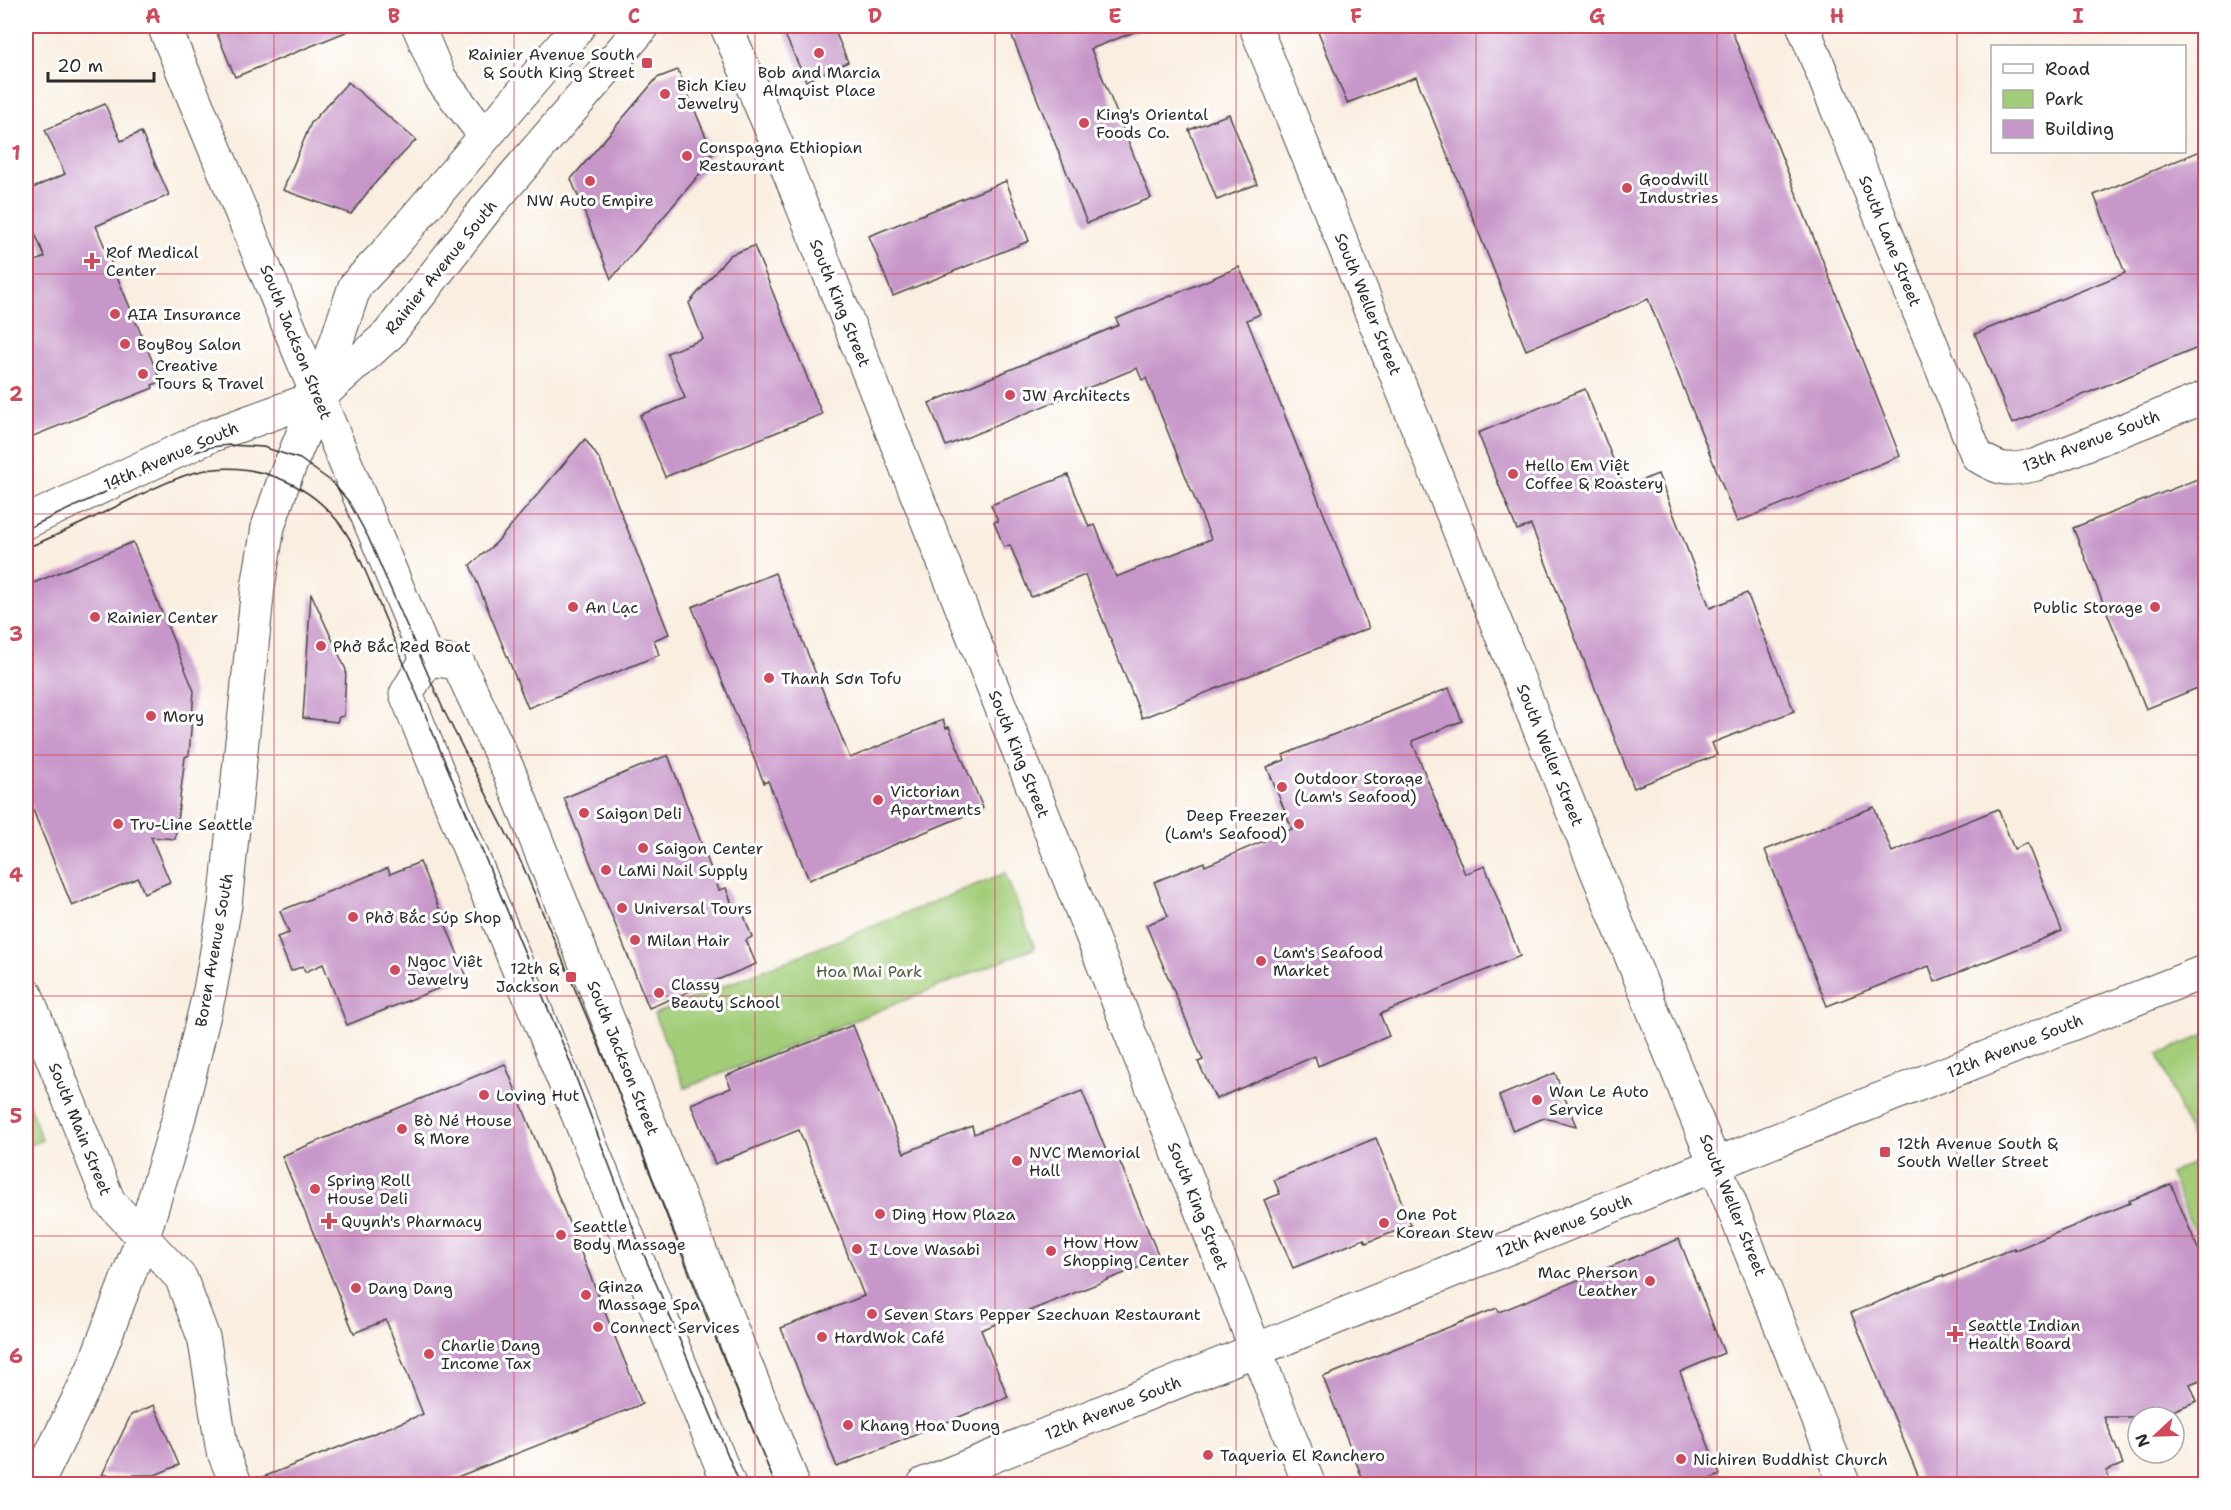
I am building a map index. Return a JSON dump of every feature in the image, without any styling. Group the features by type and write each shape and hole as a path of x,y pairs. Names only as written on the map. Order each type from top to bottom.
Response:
{"main road":[{"name":"South Jackson Street","path":"164,26 427,659 458,663 510,774 790,1476 789,1485"},
{"path":"318,397 355,286 386,253 579,26"},
{"name":"Rainier Avenue South","path":"318,397 389,334 485,210 643,26"},
{"name":"14th Avenue South","path":"26,522 210,436 318,397"},
{"name":"Boren Avenue South","path":"38,1485 93,1369 143,1237 179,1117 210,990 221,926 258,587 268,527 284,480 318,397"},
{"path":"427,659 406,694 729,1485"},
{"name":"12th Avenue South","path":"924,1485 1716,1164 2205,971"}],"street":[{"path":"418,26 440,78 485,136"},
{"name":"South King Street","path":"726,26 783,159 1309,1485"},
{"name":"South Weller Street","path":"1255,26 1844,1485"},
{"name":"South Lane Street","path":"1803,26 1977,456"},
{"name":"13th Avenue South","path":"1977,456 1994,466 2013,470 2035,465 2205,397"},
{"name":"South Main Street","path":"26,993 109,1202 181,1278 204,1339 222,1449 236,1485"}],"green space":[{"name":"Hoa Mai Park","path":"1005,873 1035,948 685,1088 654,1014"},
{"path":"2205,1035 2206,1246 2201,1249 2170,1173 2200,1160 2158,1054"},
{"path":"26,1097 42,1140 26,1147"}],"building":[{"path":"214,26 358,26 358,27 235,77"},
{"name":"Bob and Marcia Almquist Place","path":"781,26 833,26 848,62 806,81"},
{"name":"King's Oriental Foods Co.","path":"1008,26 1147,26 1091,49 1151,198 1087,223"},
{"name":"Goodwill Industries","path":"1316,26 1730,26 1900,456 1737,522 1648,299 1526,350 1416,77 1347,103"},
{"path":"678,70 713,154 707,157 709,163 611,279 571,179 657,78"},
{"path":"348,82 416,140 373,185 351,214 283,190 311,123"},
{"path":"105,104 121,141 141,132 169,195 96,226 161,382 152,385 153,388 26,439 26,265 45,257 26,212 26,191 65,174 45,130"},
{"path":"1229,114 1257,184 1217,200 1189,130"},
{"path":"2205,149 2205,345 2012,424 1975,334 2125,273 2094,195"},
{"path":"1006,181 1029,241 893,296 869,236"},
{"path":"754,246 822,414 665,477 640,415 685,398 667,353 703,339 689,303 730,255"},
{"path":"1239,267 1260,314 1247,320 1369,628 1142,718 1085,575 1031,597 1010,545 1004,547 994,522 998,521 991,505 1068,475 1089,527 1095,525 1116,577 1211,539 1146,378 1142,380 1137,368 946,446 929,403 1119,325 1116,319"},
{"path":"1585,389 1624,487 1658,474 1710,608 1747,593 1794,711 1712,743 1717,755 1634,788 1531,525 1517,530 1478,433"},
{"name":"An Lạc","path":"585,439 600,460 669,634 654,640 659,655 528,708 470,565 496,543"},
{"name":"Public Storage","path":"2205,476 2205,685 2146,709 2073,528"},
{"path":"133,542 194,691 189,755 185,757 175,839 151,837 170,882 144,893 138,878 72,906 26,793 26,586"},
{"path":"775,573 850,758 943,720 946,728 949,727 983,808 809,880 768,781 764,783 692,607"},
{"name":"Phở Bắc Red Boat","path":"311,593 346,670 344,716 339,717 337,722 303,718"},
{"path":"1449,688 1462,721 1412,741 1465,874 1485,866 1520,956 1380,1014 1389,1036 1318,1066 1315,1056 1216,1099 1198,1062 1203,1060 1146,925 1168,916 1154,882 1204,862 1205,866 1292,829 1267,767 1285,760 1283,755"},
{"name":"Saigon Center","path":"668,755 719,890 726,888 733,907 740,905 752,937 746,940 756,964 649,1008 564,798"},
{"path":"1874,807 1892,852 1998,809 2014,849 2027,843 2062,931 1935,982 1929,966 1827,1006 1765,850"},
{"path":"420,862 467,977 347,1025 323,964 305,972 303,966 291,971 277,937 289,933 280,911 388,868 390,874"},
{"path":"853,1025 904,1153 972,1126 974,1134 1082,1091 1109,1158 1117,1155 1160,1259 981,1330 1008,1397 837,1467 781,1328 864,1296 799,1130 715,1164 691,1104 731,1088 726,1076"},
{"path":"505,1064 642,1404 437,1485 254,1485 253,1481 423,1414 386,1320 354,1333 282,1156"},
{"path":"1555,1073 1576,1126 1544,1118 1513,1131 1499,1096"},
{"path":"1376,1138 1411,1225 1366,1243 1364,1239 1293,1268 1264,1200 1280,1194 1274,1180"},
{"name":"Seattle Indian Health Board","path":"2171,1184 2205,1266 2205,1378 2190,1384 2197,1401 2186,1406 2126,1405 2126,1417 2104,1417 2123,1464 2106,1471 2112,1485 1922,1485 1851,1313 1943,1275 1944,1277 2014,1248 2015,1250 2130,1203 2129,1201"},
{"path":"1679,1239 1724,1353 1680,1372 1720,1475 1696,1485 1365,1485 1323,1377 1497,1308 1499,1312"},
{"path":"154,1405 179,1465 155,1475 102,1475 131,1415"}],"tram line":[{"path":"26,529 183,456 211,447 229,445 263,447 300,459 332,482 349,502 368,537 444,711 522,864 613,1079 775,1484"},
{"path":"26,548 174,479 217,469 258,472 296,486 329,511 342,527 367,575 567,1054 637,1238 740,1484"}],"place":[{"name":"Bob and Marcia Almquist Place","path":"819,53"},
{"name":"Rainier Avenue South & South King Street","path":"647,63"},
{"name":"Bich Kieu Jewelry","path":"665,94"},
{"name":"King's Oriental Foods Co.","path":"1084,123"},
{"name":"Conspagna Ethiopian Restaurant","path":"687,156"},
{"name":"NW Auto Empire","path":"590,181"},
{"name":"Goodwill Industries","path":"1627,188"},
{"name":"Rof Medical Center","path":"92,261"},
{"name":"AIA Insurance","path":"115,314"},
{"name":"BoyBoy Salon","path":"125,344"},
{"name":"Creative Tours & Travel","path":"143,374"},
{"name":"JW Architects","path":"1010,395"},
{"name":"Hello Em Việt Coffee & Roastery","path":"1513,474"},
{"name":"An Lạc","path":"573,607"},
{"name":"Public Storage","path":"2155,607"},
{"name":"Rainier Center","path":"95,617"},
{"name":"Phở Bắc Red Boat","path":"321,646"},
{"name":"Thanh Sơn Tofu","path":"769,678"},
{"name":"Mory","path":"151,716"},
{"name":"Outdoor Storage (Lam's Seafood)","path":"1282,787"},
{"name":"Victorian Apartments","path":"878,800"},
{"name":"Saigon Deli","path":"584,813"},
{"name":"Tru-Line Seattle","path":"118,824"},
{"name":"Deep Freezer (Lam's Seafood)","path":"1299,824"},
{"name":"Saigon Center","path":"643,848"},
{"name":"LaMi Nail Supply","path":"606,870"},
{"name":"Universal Tours","path":"622,908"},
{"name":"Phở Bắc Súp Shop","path":"353,917"},
{"name":"Milan Hair","path":"635,940"},
{"name":"Lam's Seafood Market","path":"1261,961"},
{"name":"Ngoc Viêt Jewelry","path":"395,970"},
{"name":"12th & Jackson","path":"571,977"},
{"name":"Classy Beauty School","path":"659,993"},
{"name":"Loving Hut","path":"484,1095"},
{"name":"Wan Le Auto Service","path":"1537,1100"},
{"name":"Bò Né House & More","path":"402,1129"},
{"name":"12th Avenue South & South Weller Street","path":"1885,1152"},
{"name":"NVC Memorial Hall","path":"1017,1161"},
{"name":"Spring Roll House Deli","path":"315,1189"},
{"name":"Ding How Plaza","path":"880,1214"},
{"name":"Quynh's Pharmacy","path":"329,1221"},
{"name":"One Pot Korean Stew","path":"1384,1223"},
{"name":"Seattle Body Massage","path":"561,1235"},
{"name":"I Love Wasabi","path":"857,1249"},
{"name":"How How Shopping Center","path":"1051,1251"},
{"name":"Mac Pherson Leather","path":"1650,1281"},
{"name":"Dang Dang","path":"356,1288"},
{"name":"Ginza Massage Spa","path":"586,1295"},
{"name":"Seven Stars Pepper Szechuan Restaurant","path":"872,1314"},
{"name":"Connect Services","path":"598,1327"},
{"name":"Seattle Indian Health Board","path":"1955,1334"},
{"name":"HardWok Café","path":"822,1337"},
{"name":"Charlie Dang Income Tax","path":"429,1354"},
{"name":"Khang Hoa Duong","path":"848,1425"},
{"name":"Taqueria El Ranchero","path":"1208,1455"},
{"name":"Nichiren Buddhist Church","path":"1681,1459"}]}
